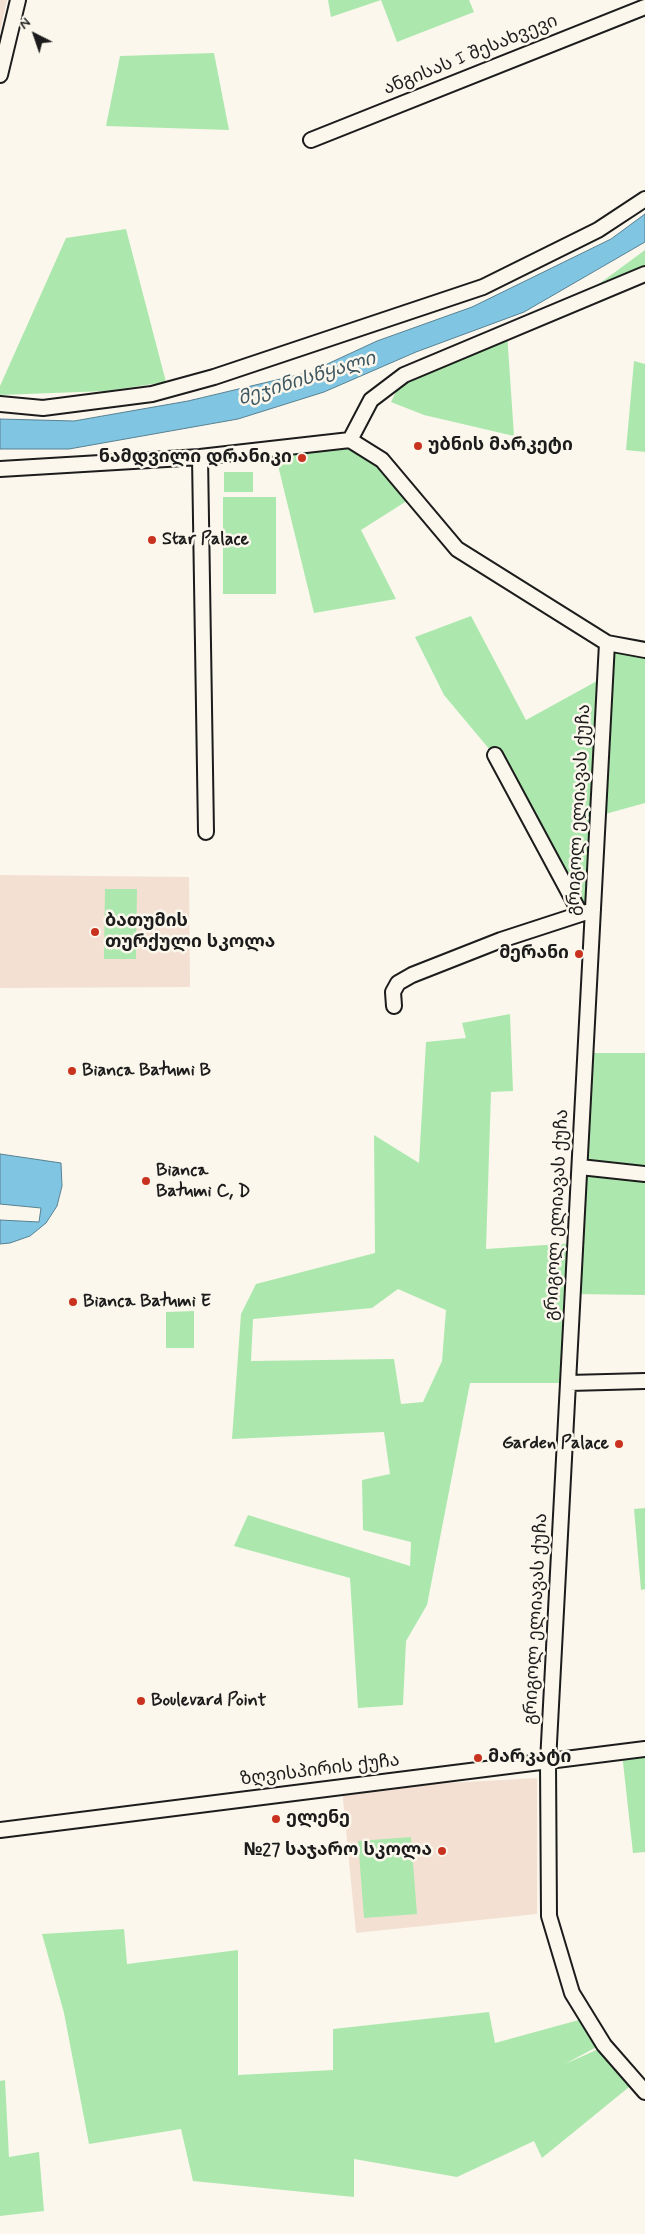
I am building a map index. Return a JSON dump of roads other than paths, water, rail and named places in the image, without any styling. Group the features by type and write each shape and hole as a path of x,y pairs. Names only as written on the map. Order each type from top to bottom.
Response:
{"street":[{"path":"0,75 18,0"},
{"name":"ანგისას I შესახვევი","path":"311,140 645,7"},
{"path":"0,404 43,408 152,394 214,377 483,287 598,230 645,200"},
{"path":"350,440 371,400 404,375 645,274"},
{"path":"0,469 200,457 350,440 382,460 457,549 607,643 645,650"},
{"path":"200,457 206,832"},
{"name":"გრიგოლ ელიავას ქუჩა","path":"607,643 586,912 580,1167 548,1762 549,1916 572,1994 604,2045 645,2092"},
{"path":"394,1006 393,992 398,983 412,975 501,940 586,912 495,756"},
{"path":"580,1167 645,1174"},
{"path":"569,1382 645,1381"},
{"name":"ზღვისპირის ქუჩა","path":"0,1830 645,1749"}],"water":[{"name":"მეჯინისწყალი","path":"645,214 645,242 524,312 416,352 324,392 238,419 69,449 0,449 0,419 74,421 188,401 310,372 377,341 472,307 611,239"},
{"path":"0,1154 61,1163 62,1186 57,1206 46,1223 30,1236 10,1243 0,1244 0,1220 39,1222 41,1208 0,1204"}],"place":[{"name":"უბნის მარკეტი","path":"418,446"},
{"name":"ნამდვილი დრანიკი","path":"302,458"},
{"name":"Star Palace","path":"152,540"},
{"name":"ბათუმის თურქული სკოლა","path":"95,932"},
{"name":"მერანი","path":"579,954"},
{"name":"Bianca Batumi B","path":"72,1071"},
{"name":"Bianca Batumi C, D","path":"146,1181"},
{"name":"Bianca Batumi E","path":"73,1302"},
{"name":"Garden Palace","path":"619,1444"},
{"name":"Boulevard Point","path":"141,1701"},
{"name":"მარკატი","path":"478,1758"},
{"name":"ელენე","path":"276,1819"},
{"name":"№27 საჯარო სკოლა","path":"442,1851"}]}
